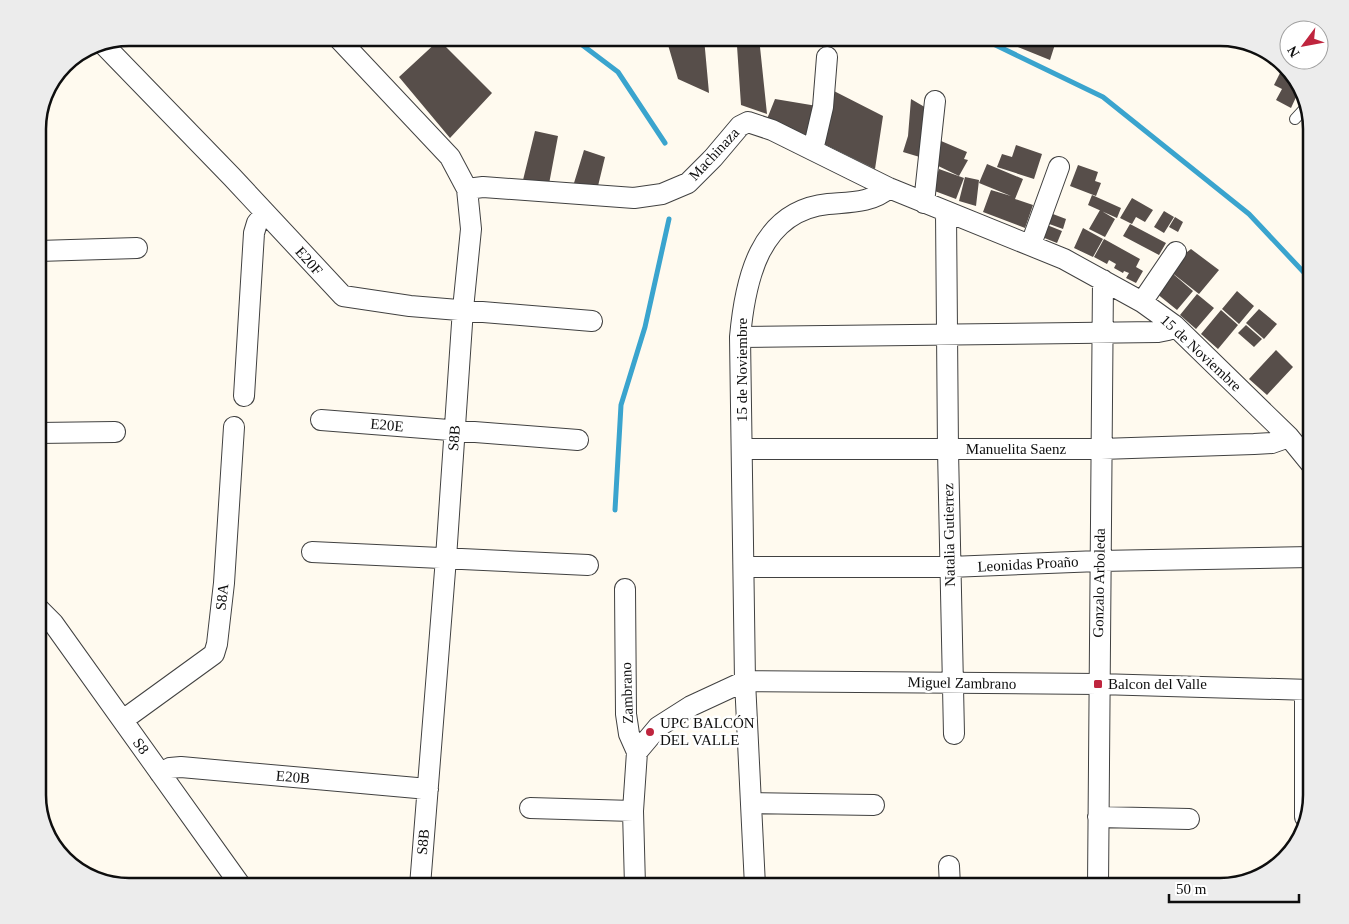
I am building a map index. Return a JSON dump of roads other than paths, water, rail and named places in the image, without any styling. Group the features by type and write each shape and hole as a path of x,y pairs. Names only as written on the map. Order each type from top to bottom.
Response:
{"street":[{"name":"S8B","path":"346,46 450,157 467,190 471,229 463,309 446,558 421,878"},
{"name":"E20F","path":"108,50 343,296 410,306 463,309 592,322"},
{"path":"813,150 823,107 827,57"},
{"path":"924,203 935,101"},
{"name":"Machinaza","path":"467,190 483,187 634,198 662,194 688,183 713,158 740,126 748,122 772,130 888,188"},
{"path":"1031,244 1059,167"},
{"name":"15 de Noviembre","path":"755,878 745,680 745,567 740,337 744,300 752,267 765,241 780,225 795,214 821,204 879,197 888,188 1031,244 1142,302 1174,325 1289,437 1303,453"},
{"name":"Natalia Gutierrez","path":"946,212 948,450 954,734"},
{"path":"244,396 254,232 257,223 265,213"},
{"path":"46,251 136,248"},
{"path":"1142,302 1176,252"},
{"name":"Gonzalo Arboleda","path":"1098,878 1098,684 1103,280"},
{"path":"740,337 1158,332 1168,330 1174,325"},
{"name":"E20E","path":"321,420 578,440"},
{"name":"S8A","path":"123,720 214,654 217,644 224,583 234,426"},
{"path":"46,433 115,432"},
{"name":"Manuelita Saenz","path":"743,449 1101,449 1272,443 1289,437"},
{"path":"312,552 588,565"},
{"name":"Leonidas Proaño","path":"745,567 950,567 1100,561 1303,557"},
{"name":"Zambrano","path":"625,589 626,714 629,734 636,752 633,811 635,878"},
{"name":"S8","path":"46,616 53,623 235,878"},
{"name":"Miguel Zambrano","path":"636,752 658,727 691,706 745,680 1098,684 1303,690"},
{"name":"E20B","path":"160,773 170,768 181,767 428,789"},
{"path":"752,803 874,805"},
{"path":"530,808 633,811"},
{"path":"1098,817 1188,819"},
{"path":"949,866 950,878"}],"lane":[{"path":"1295,119 1301,113"}],"waterway":[{"path":"584,46 618,72 665,143"},
{"path":"998,46 1103,97 1249,214 1303,271"},
{"path":"615,510 621,405 645,327 669,219"}],"place":[{"name":"Balcon del Valle","path":"1098,684"},
{"name":"UPC BALCÓN DEL VALLE","path":"650,732"}]}
